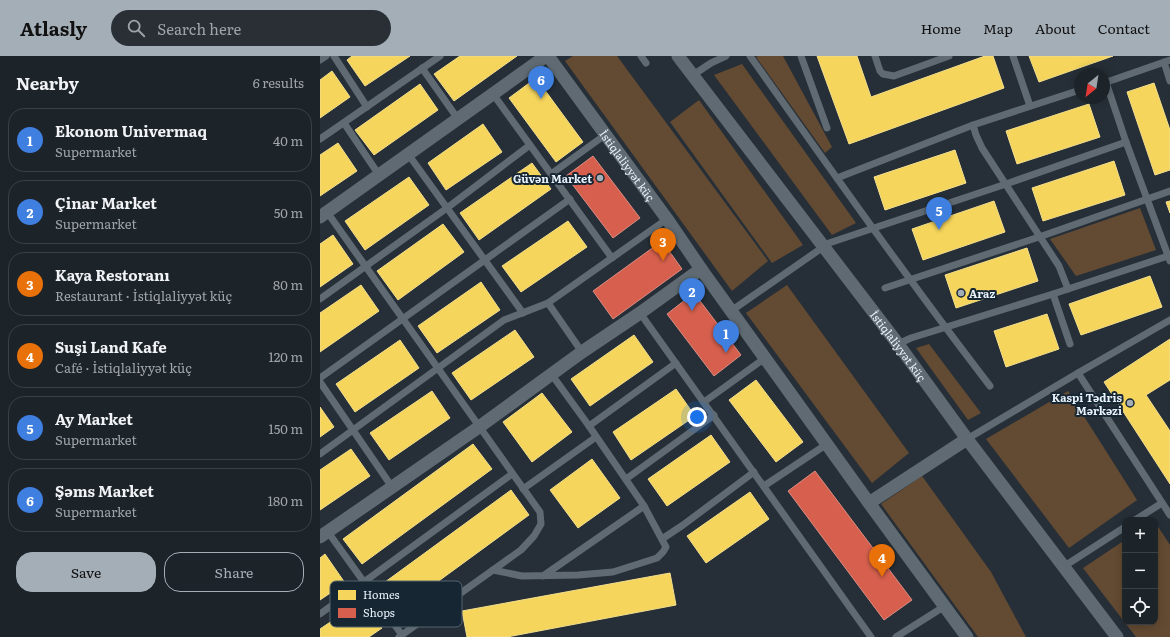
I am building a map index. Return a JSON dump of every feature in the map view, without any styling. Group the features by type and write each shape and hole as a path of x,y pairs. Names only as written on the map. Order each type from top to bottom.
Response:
{"street":[{"path":"323,214 547,56"},
{"name":"İstiqlaliyyət küç","path":"547,56 667,219 826,444 967,637"},
{"name":"İstiqlaliyyət küç","path":"678,56 898,344 967,439 1117,637"},
{"path":"324,534 479,427 582,352 701,269"},
{"path":"869,503 967,439"}],"lane":[{"path":"320,60 326,56"},
{"path":"334,56 367,107"},
{"path":"320,140 440,56"},
{"path":"641,56 646,63"},
{"path":"693,75 711,63 726,56"},
{"path":"750,56 944,327 990,386"},
{"path":"801,56 827,128"},
{"path":"875,56 880,72 894,76 949,56"},
{"path":"1013,56 1030,106"},
{"path":"1110,80 1167,61 1170,81"},
{"path":"422,68 458,119"},
{"path":"838,178 973,125 1074,92"},
{"path":"493,94 612,258"},
{"path":"898,344 944,327 1169,258 1110,96"},
{"path":"344,123 379,175"},
{"path":"973,125 982,148 1059,266 1068,289"},
{"path":"551,174 605,135"},
{"path":"732,311 823,246 838,239 873,229 1126,142"},
{"path":"320,299 447,208 530,145"},
{"path":"408,154 523,313"},
{"path":"885,288 1040,237 1170,191"},
{"path":"320,378 570,199"},
{"path":"323,214 365,266 540,512 541,524 534,536 521,550 462,592"},
{"path":"320,454 504,320 548,303 667,219"},
{"path":"1053,294 1070,344"},
{"path":"548,303 582,352"},
{"path":"640,313 871,637"},
{"path":"967,439 1170,320"},
{"path":"704,402 765,358"},
{"path":"589,426 676,362"},
{"path":"1078,373 1170,515"},
{"path":"493,570 522,576 578,575 613,572 658,558 666,547 644,506 552,375"},
{"path":"320,382 392,487"},
{"path":"626,479 714,415"},
{"path":"523,489 596,437"},
{"path":"764,486 826,444"},
{"path":"662,539 754,472"},
{"path":"365,581 512,474"},
{"path":"1141,517 1162,503"},
{"path":"543,576 644,506"},
{"path":"1064,566 1122,529"},
{"path":"324,534 363,581"},
{"path":"896,637 945,606"},
{"path":"320,614 330,607"},
{"path":"395,627 401,636 414,627"}],"shaded area":[{"path":"573,56 617,56 768,261 732,291 565,61"},
{"path":"783,56 832,147 825,153 756,57"},
{"path":"742,64 856,223 832,235 714,75"},
{"path":"699,100 803,245 772,263 670,122"},
{"path":"1140,208 1156,250 1076,276 1050,239"},
{"path":"787,285 909,453 872,483 746,313"},
{"path":"929,344 981,413 968,420 916,348"},
{"path":"1068,391 1137,500 1069,548 986,439"},
{"path":"922,476 991,572 1026,637 978,637 881,504"},
{"path":"1158,527 1170,545 1170,637 1136,637 1127,625 1158,625"},
{"path":"1122,542 1122,619 1083,568"}],"building: Homes":[{"path":"352,56 410,56 365,86 347,60"},
{"path":"460,56 517,56 454,101 434,74"},
{"path":"817,56 857,56 871,97 985,56 993,56 1004,88 849,144"},
{"path":"1029,56 1113,56 1079,68 1074,68 1074,70 1039,82"},
{"path":"332,71 350,97 320,118 320,80"},
{"path":"536,78 583,142 556,162 509,98"},
{"path":"1154,83 1170,130 1170,170 1155,175 1127,92"},
{"path":"420,84 438,110 374,155 355,130"},
{"path":"1089,104 1100,137 1017,164 1006,131"},
{"path":"483,124 502,152 446,190 428,163"},
{"path":"338,143 357,171 320,196 320,155"},
{"path":"955,150 966,183 885,210 874,177"},
{"path":"1114,161 1125,195 1043,221 1032,188"},
{"path":"532,163 551,189 479,240 460,213"},
{"path":"409,177 429,205 365,250 345,221"},
{"path":"994,201 1005,232 923,260 912,229"},
{"path":"1170,201 1170,213 1166,202"},
{"path":"568,221 587,247 521,292 502,266"},
{"path":"443,224 464,252 398,300 377,271"},
{"path":"333,235 353,264 320,287 320,244"},
{"path":"1027,248 1038,281 956,308 945,275"},
{"path":"1150,276 1162,307 1081,335 1069,304"},
{"path":"481,282 500,310 437,353 418,326"},
{"path":"361,285 379,311 320,352 320,313"},
{"path":"1047,314 1059,349 1006,367 994,331"},
{"path":"515,330 534,357 471,400 452,373"},
{"path":"634,335 653,362 590,406 571,379"},
{"path":"1170,339 1170,380 1146,395 1170,431 1170,484 1104,382"},
{"path":"400,340 419,368 355,412 336,384"},
{"path":"756,380 803,442 776,462 729,400"},
{"path":"676,389 695,416 631,460 613,432"},
{"path":"432,391 450,418 389,460 370,433"},
{"path":"542,393 572,432 532,462 503,422"},
{"path":"320,407 334,427 320,437"},
{"path":"711,435 730,462 667,506 648,479"},
{"path":"473,444 492,469 362,564 343,539"},
{"path":"351,449 370,476 320,510 320,470"},
{"path":"592,459 620,498 578,528 550,490"},
{"path":"511,490 529,515 439,581 386,581"},
{"path":"750,492 769,519 706,563 687,536"},
{"path":"325,554 344,581 330,581 330,593 320,600 320,558"},
{"path":"670,573 676,605 507,637 467,637 462,611"},
{"path":"330,622 330,627 382,628 369,637 320,637 320,629"}],"building: Shops":[{"path":"593,156 640,218 613,238 566,176"},
{"path":"662,241 682,269 613,319 593,291"},
{"path":"694,293 741,355 714,376 667,314"},
{"path":"815,471 912,600 884,620 788,491"}],"place":[{"name":"Şəms Market","path":"541,99"},
{"name":"Güvən Market","path":"600,178"},
{"name":"Ay Market","path":"939,230"},
{"name":"Kaya Restoranı","path":"663,261"},
{"name":"Araz","path":"961,293"},
{"name":"Çinar Market","path":"692,311"},
{"name":"Ekonom Univermaq","path":"726,353"},
{"name":"Kaspi Tədris Mərkəzi","path":"1130,403"},
{"name":"Suşi Land Kafe","path":"882,577"}]}
